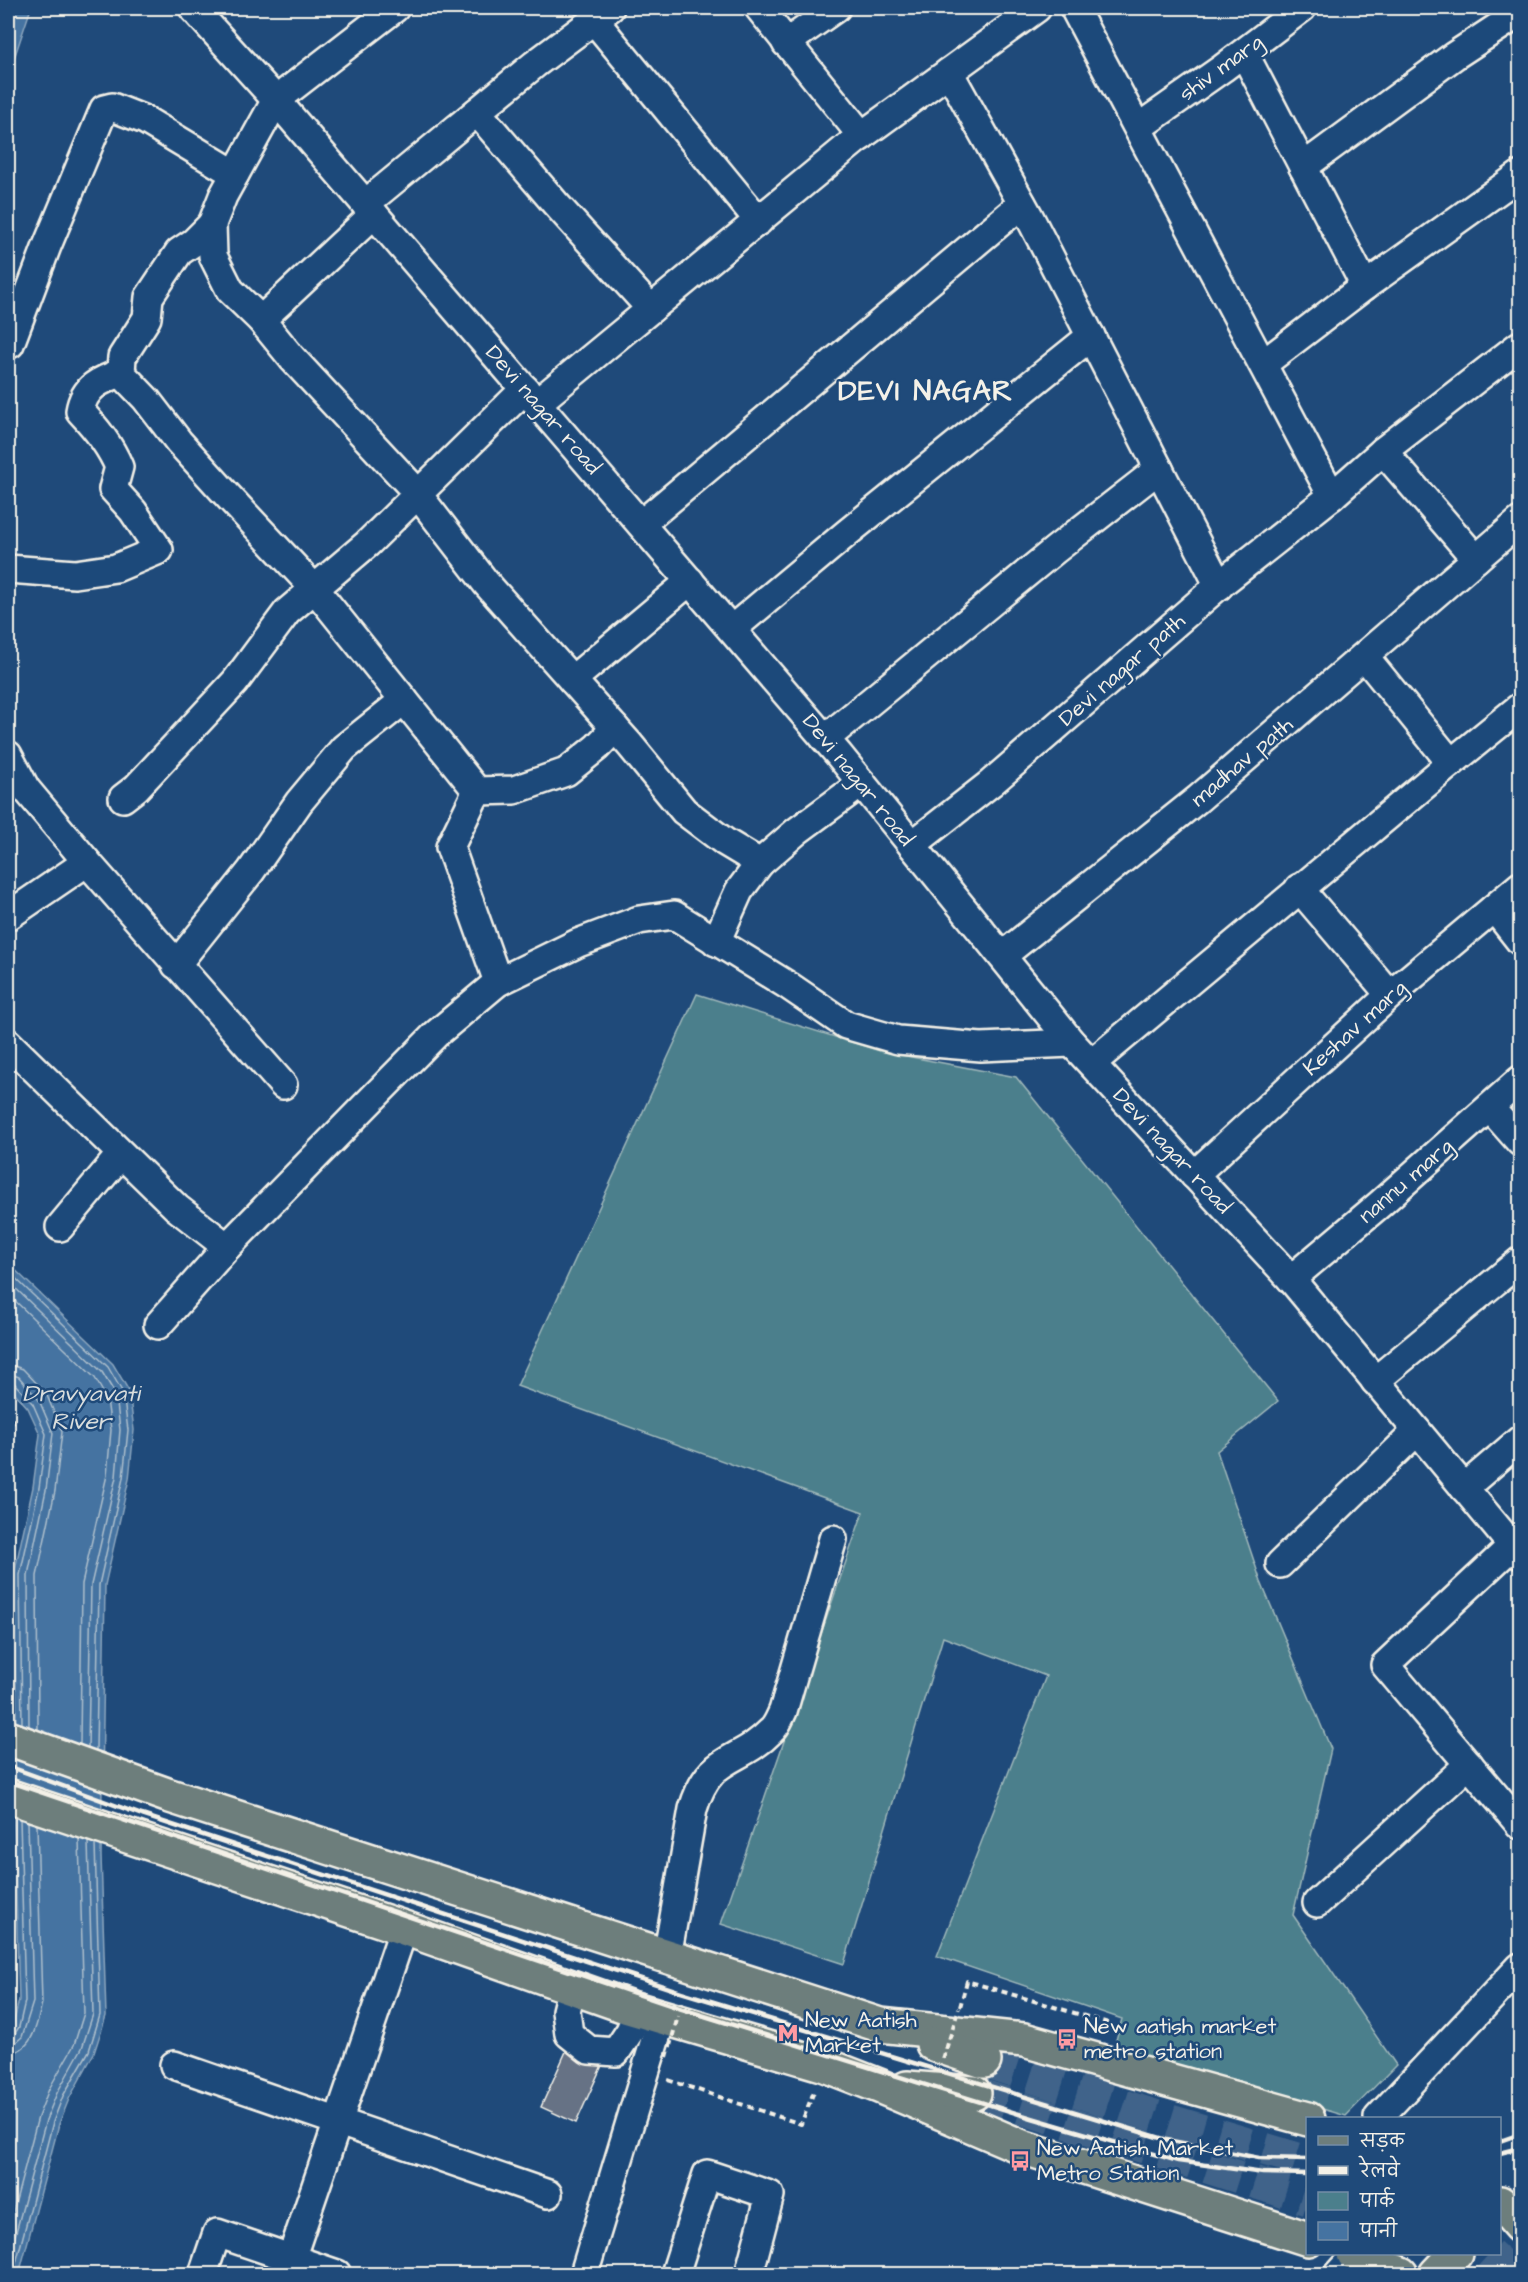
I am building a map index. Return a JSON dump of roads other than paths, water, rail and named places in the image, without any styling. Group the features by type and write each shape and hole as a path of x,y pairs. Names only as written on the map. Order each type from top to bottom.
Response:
{"main road":[{"path":"8,1738 167,1795 880,2025 984,2061"},
{"path":"8,1796 404,1928 572,1987 825,2065 1022,2147 1306,2238"},
{"path":"880,2025 1024,2040 1306,2118"},
{"path":"879,2086 974,2093"},
{"path":"1436,2274 1453,2255"},
{"path":"1355,2263 1401,2274"}],"street":[{"name":"Devi nagar road","path":"194,8 276,100 825,738 1072,1042 1291,1279 1517,1550"},
{"path":"395,8 276,100 235,174 212,224 194,242 179,252 149,297 147,318 122,357 121,374 146,399 211,477 315,589 477,792"},
{"path":"759,8 862,136"},
{"path":"786,43 836,8"},
{"path":"1074,8 1139,127 1332,496"},
{"name":"shiv marg","path":"1139,127 1302,8"},
{"path":"123,798 136,788 236,682 287,612 367,544 417,493 531,396 651,309 862,136 949,72 1025,11"},
{"path":"261,320 370,209 477,112 535,64 602,14 759,220"},
{"path":"1303,167 1454,57 1515,16"},
{"path":"1244,52 1365,286"},
{"path":"949,72 1022,204 1220,586"},
{"path":"10,344 47,246 104,109 112,106 145,120 235,174"},
{"path":"477,112 651,309"},
{"path":"1263,364 1365,286 1521,175"},
{"path":"642,524 1022,204"},
{"path":"212,224 213,256 230,290 261,320 417,493 486,583 615,728 684,811 724,842 760,862"},
{"path":"732,630 847,533 1091,336"},
{"name":"Devi nagar path","path":"912,845 992,783 1220,586 1332,496 1383,451 1521,345"},
{"path":"8,568 75,574 116,568 159,550 133,511 113,489 119,467 112,449 80,411 82,400 99,381 121,374"},
{"path":"1383,451 1476,560"},
{"path":"825,738 1055,550 1159,469"},
{"name":"madhav path","path":"1002,956 1197,799 1521,521"},
{"path":"572,680 690,581"},
{"path":"1365,657 1451,763"},
{"path":"177,965 250,871 299,802 345,748 404,699"},
{"path":"1092,1063 1299,888 1521,707"},
{"path":"477,792 514,790 566,772 597,747 615,728"},
{"path":"8,755 26,789 283,1085"},
{"path":"716,942 739,891 760,862 797,831 862,783"},
{"path":"477,792 450,847 498,982"},
{"path":"8,915 87,862"},
{"name":"Keshav marg","path":"1194,1175 1390,995 1521,886"},
{"path":"1299,888 1390,995"},
{"path":"1494,908 1521,941"},
{"path":"158,1325 228,1247 436,1034 498,982 578,943 639,920 674,915 789,986 846,1025 898,1040 981,1047 1072,1042"},
{"path":"11,1054 177,1208 228,1247"},
{"name":"nannu marg","path":"1291,1279 1521,1080"},
{"path":"1490,1107 1521,1142"},
{"path":"60,1227 121,1154"},
{"path":"1375,1381 1521,1261"},
{"path":"1280,1564 1417,1431"},
{"path":"1464,1488 1521,1440"},
{"path":"667,1957 698,1792 710,1773 728,1759 758,1743 774,1730 783,1710 833,1539"},
{"path":"1517,1550 1385,1665 1521,1825"},
{"path":"1317,1903 1469,1764"},
{"path":"291,2259 404,1928"},
{"path":"1379,2117 1521,1967"},
{"path":"572,1987 566,2011 569,2034 589,2050 616,2052 630,2031 660,2014"},
{"path":"584,2274 660,2014"},
{"path":"174,2065 548,2194"},
{"path":"675,2274 707,2174 770,2195 749,2274"},
{"path":"203,2274 217,2233 337,2274"}],"water":[{"path":"8,8 31,8 8,76"},
{"name":"Dravyavati River","path":"8,1263 113,1364 129,1391 134,1430 129,1479 105,1585 101,1856 106,2016 94,2053 69,2099 59,2124 21,2267 15,2274 8,2274 8,2035 19,2000 14,1825 16,1713 14,1574 33,1487 40,1434 28,1408 8,1385"}],"tunnel":[{"path":"984,2061 1170,2121 1306,2161"},
{"path":"974,2093 1306,2198"},
{"path":"1490,2255 1511,2274"}],"railway":[{"path":"8,1766 142,1815 681,1992 1167,2140 1259,2158 1306,2159"},
{"path":"8,1781 682,2009 1032,2118 1178,2161 1263,2173 1306,2174"},
{"path":"1501,2141 1520,2134"},
{"path":"1501,2153 1520,2148"}],"place":[{"name":"New Aatish Market","path":"788,2033"},
{"name":"New aatish market metro station","path":"1067,2039"},
{"name":"New Aatish Market Metro Station","path":"1020,2161"}],"district":[{"name":"DEVI NAGAR","path":"926,391"}]}
